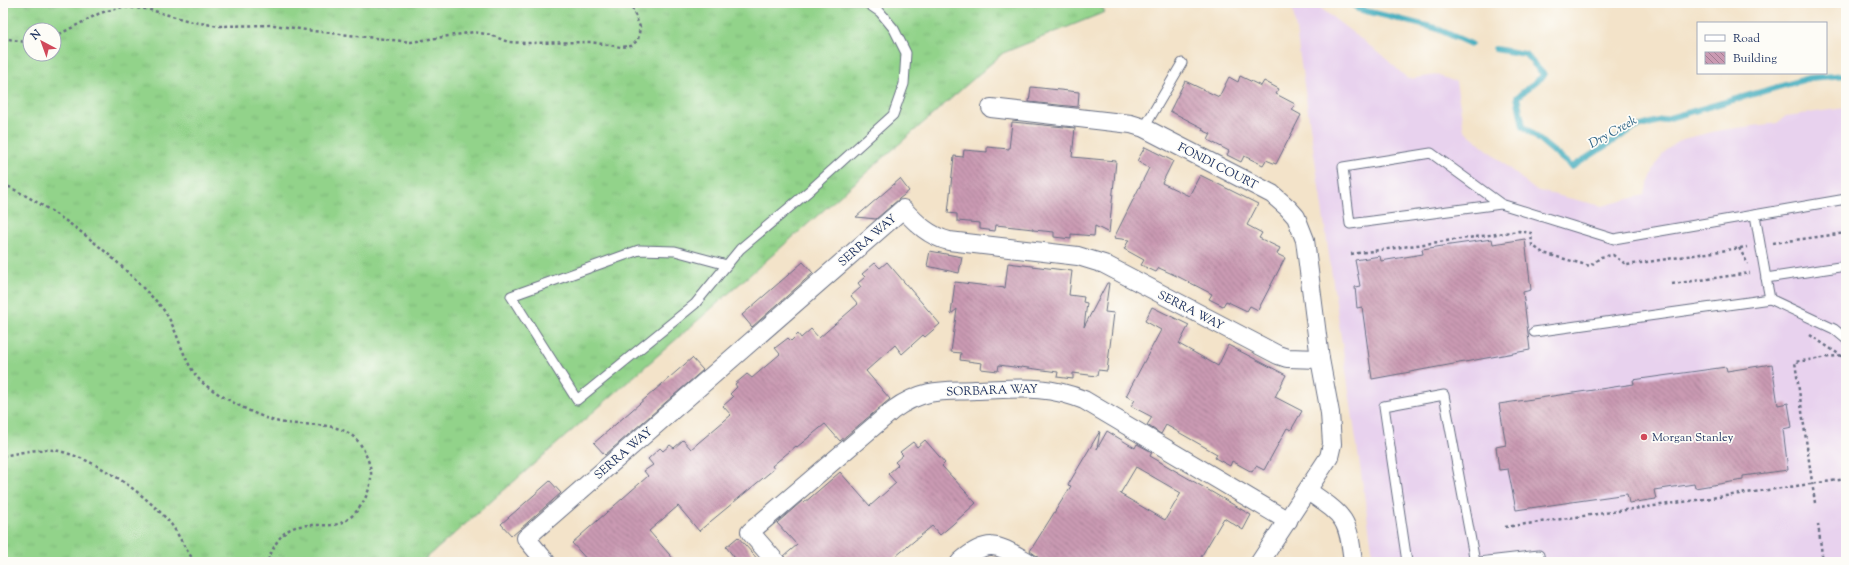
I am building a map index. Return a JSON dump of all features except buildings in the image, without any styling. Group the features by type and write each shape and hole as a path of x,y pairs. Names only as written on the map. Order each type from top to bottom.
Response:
{"street":[{"name":"FONDI COURT","path":"991,108 1115,121 1144,128 1272,194 1296,217 1305,240 1320,359 1330,413 1332,444 1329,457 1260,562"},
{"name":"SERRA WAY","path":"546,562 526,538 903,209 920,226 933,235 944,240 1065,254 1092,259 1278,355 1297,359 1320,359"},
{"name":"SORBARA WAY","path":"776,562 750,532 893,410 917,396 944,391 1038,388 1069,394 1084,400 1288,521"},
{"path":"1308,491 1334,510 1345,522 1351,538 1354,562"},
{"path":"960,562 977,549 990,546 1003,548 1028,562"}],"lane":[{"path":"727,265 675,251 639,250 511,296 577,400 695,304 727,265 740,249 809,191 893,115 904,84 906,53 894,29 880,12 867,3"},
{"path":"1144,128 1182,62"},
{"path":"1501,204 1350,224 1343,167 1431,153 1501,204 1614,239 1846,199"},
{"path":"1756,215 1770,299"},
{"path":"1766,278 1846,266"},
{"path":"1534,332 1770,299 1834,329 1846,339"},
{"path":"1407,562 1384,406 1444,395 1475,562"},
{"path":"1479,562 1539,555 1540,562"}],"path":[{"path":"62,33 100,13 122,7 147,9 193,22 219,26 274,25 411,42 474,32 491,35 508,42 592,42 621,47 630,46 638,40 640,27 630,3"},
{"path":"3,38 22,41"},
{"path":"3,184 66,220 126,269 164,311 170,320 186,360 197,376 210,388 263,417 287,423 326,425 344,430 357,439 369,464 371,476 369,490 360,507 349,518 336,525 297,526 286,531 277,542 267,562"},
{"path":"1351,254 1519,231 1530,233 1532,245 1543,253 1590,266 1602,257 1613,255 1627,265 1748,247"},
{"path":"1773,243 1846,233"},
{"path":"1739,248 1749,265 1751,279"},
{"path":"1672,284 1750,273"},
{"path":"1805,333 1842,355 1846,359"},
{"path":"1815,502 1795,362 1842,355"},
{"path":"3,456 37,450 53,450 74,455 102,469 131,487 151,503 172,525 196,562"},
{"path":"1505,527 1846,479"},
{"path":"1818,524 1823,562"}],"shaded area":[{"path":"1292,3 1314,3 1383,56 1408,79 1437,75 1456,82 1464,130 1535,190 1602,206 1644,195 1656,164 1666,150 1683,139 1721,130 1777,123 1786,116 1846,108 1846,562 1374,562"}],"green space":[{"path":"3,3 1098,3 1105,12 1003,53 422,562 3,562"}],"waterway":[{"name":"Dry Creek","path":"1353,3 1358,9 1435,28 1471,44"},
{"name":"Dry Creek","path":"1495,49 1525,54 1544,75 1517,97 1523,126 1572,167 1634,128 1810,78 1846,75"}],"place":[{"name":"Morgan Stanley","path":"1644,437"}]}
